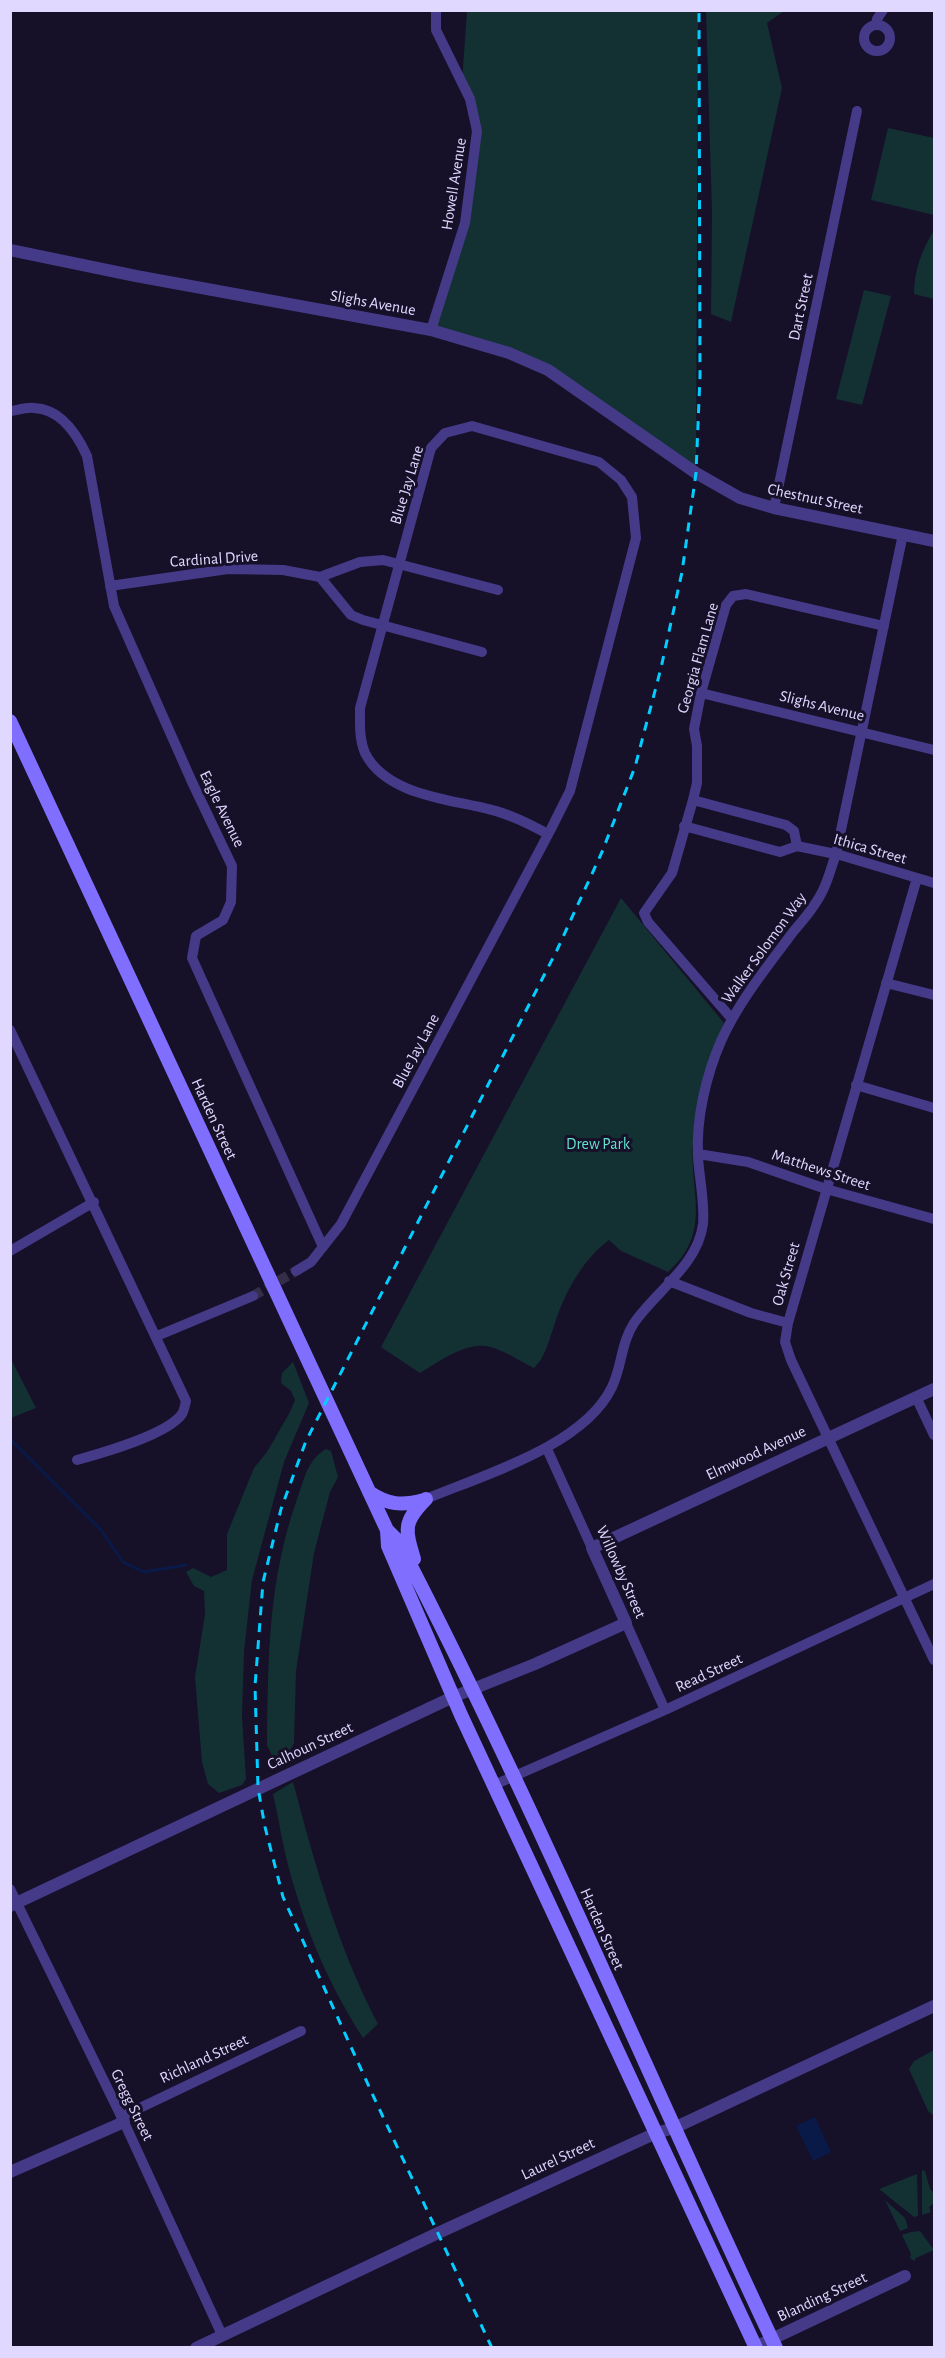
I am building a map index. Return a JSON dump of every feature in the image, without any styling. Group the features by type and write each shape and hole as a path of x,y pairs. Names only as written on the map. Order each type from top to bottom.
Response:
{"main road":[{"name":"Harden Street","path":"10,721 387,1530 398,1541 421,1584 515,1777 774,2343"},
{"path":"369,1492 392,1504 404,1505 426,1499"},
{"path":"421,1584 407,1529 411,1515 426,1499"},
{"name":"Harden Street","path":"387,1530 388,1546 453,1697 755,2347"}],"street":[{"name":"Howell Avenue","path":"431,330 465,223 477,131 470,99 436,30 436,10"},
{"path":"876,24 883,10"},
{"name":"Dart Street","path":"774,508 857,111"},
{"name":"Slighs Avenue","path":"10,250 136,276 431,330 509,352 548,370 696,473"},
{"name":"Eagle Avenue","path":"10,411 34,408 56,414 79,437 87,456 114,606 232,866 231,902 223,920 196,936 192,958 323,1247"},
{"name":"Blue Jay Lane","path":"296,1271 311,1262 341,1224 548,834 570,791 636,538 632,498 621,480 599,462 472,426 445,433 431,448 360,708 360,732 365,753 378,771 392,781 427,796 491,809 517,818 548,834"},
{"name":"Chestnut Street","path":"696,473 741,498 774,508 934,541"},
{"name":"Walker Solomon Way","path":"426,1499 547,1449 577,1427 598,1407 612,1386 622,1348 633,1324 686,1264 703,1225 698,1154 700,1120 707,1080 738,1006 824,889 836,854 903,534"},
{"name":"Cardinal Drive","path":"110,586 228,569 283,570 320,577 369,560 399,564 498,590"},
{"path":"320,577 351,615 482,652"},
{"name":"Georgia Flam Lane","path":"732,1019 648,922 644,913 672,873 693,800 697,783 697,746 694,729 701,693 726,605 733,597 746,594 884,626"},
{"name":"Slighs Avenue","path":"701,693 934,750"},
{"path":"693,800 786,825 794,831 797,846"},
{"name":"Ithica Street","path":"684,826 780,852 797,846 836,854 934,883"},
{"name":"Oak Street","path":"917,878 784,1342 934,1660"},
{"path":"886,982 934,995"},
{"path":"10,1030 94,1202 186,1401 183,1413 167,1428 77,1460"},
{"path":"856,1085 934,1108"},
{"name":"Matthews Street","path":"698,1154 748,1161 826,1189 934,1219"},
{"path":"10,1251 94,1202"},
{"path":"669,1281 751,1313 788,1323"},
{"path":"157,1336 253,1296"},
{"name":"Elmwood Avenue","path":"592,1548 934,1389"},
{"path":"916,1397 934,1435"},
{"name":"Willowby Street","path":"547,1449 665,1710"},
{"name":"Read Street","path":"494,1785 665,1710 934,1584"},
{"name":"Calhoun Street","path":"14,1905 453,1697 535,1664 626,1623"},
{"name":"Gregg Street","path":"10,1889 14,1905 122,2119 222,2335"},
{"name":"Laurel Street","path":"196,2348 438,2233 656,2133 674,2128 934,2006"},
{"name":"Richland Street","path":"10,2172 301,2031"},
{"name":"Blanding Street","path":"755,2347 774,2343 905,2276"}],"green space":[{"path":"467,11 698,11 696,473 544,368 431,330 465,223 477,131 462,82"},
{"path":"706,11 784,11 767,23 782,88 731,322 711,314 712,212"},
{"path":"888,128 934,138 934,215 871,200"},
{"path":"934,230 934,299 914,294 915,277 920,260"},
{"path":"864,290 891,296 862,405 836,399"},
{"name":"Drew Park","path":"621,898 724,1023 712,1057 694,1134 696,1207 691,1240 683,1256 668,1272 621,1251 609,1240 599,1248 575,1278 563,1302 544,1354 534,1368 498,1349 478,1346 460,1350 420,1373 381,1347"},
{"path":"11,1359 36,1408 10,1418"},
{"path":"293,1362 309,1403 284,1462 252,1580 244,1651 242,1717 246,1779 242,1785 219,1793 208,1784 202,1762 195,1677 205,1614 204,1591 194,1586 186,1572 193,1568 211,1577 227,1570 227,1534 254,1468 267,1452 295,1400 291,1391 281,1383 282,1373"},
{"path":"326,1449 331,1451 338,1477 330,1492 314,1553 296,1671 294,1743 283,1763 273,1758 267,1745 269,1651 275,1590 287,1530 304,1478 314,1459"},
{"path":"293,1782 339,1936 378,2024 363,2038 338,1995 317,1951 293,1882 273,1794"},
{"path":"934,2050 934,2116 928,2111 909,2069 914,2061"},
{"path":"922,2170 925,2171 930,2189 934,2193 934,2203 929,2207 931,2212 922,2215"},
{"path":"917,2174 918,2216 914,2217 879,2189"},
{"path":"885,2200 905,2218 908,2228 900,2231"},
{"path":"920,2231 934,2250 914,2261 910,2258 911,2254 902,2235"}],"water":[{"path":"815,2117 831,2152 813,2161 796,2126"}],"waterway":[{"path":"10,1439 101,1530 123,1562 144,1572 186,1565"}],"tunnel":[{"path":"253,1296 296,1271"}],"railway":[{"path":"492,2348 376,2102 283,1897 265,1827 258,1788 255,1686 263,1582 281,1509 306,1441 557,950 602,852 635,767 661,668 682,572 696,473 700,376 699,10"}]}
